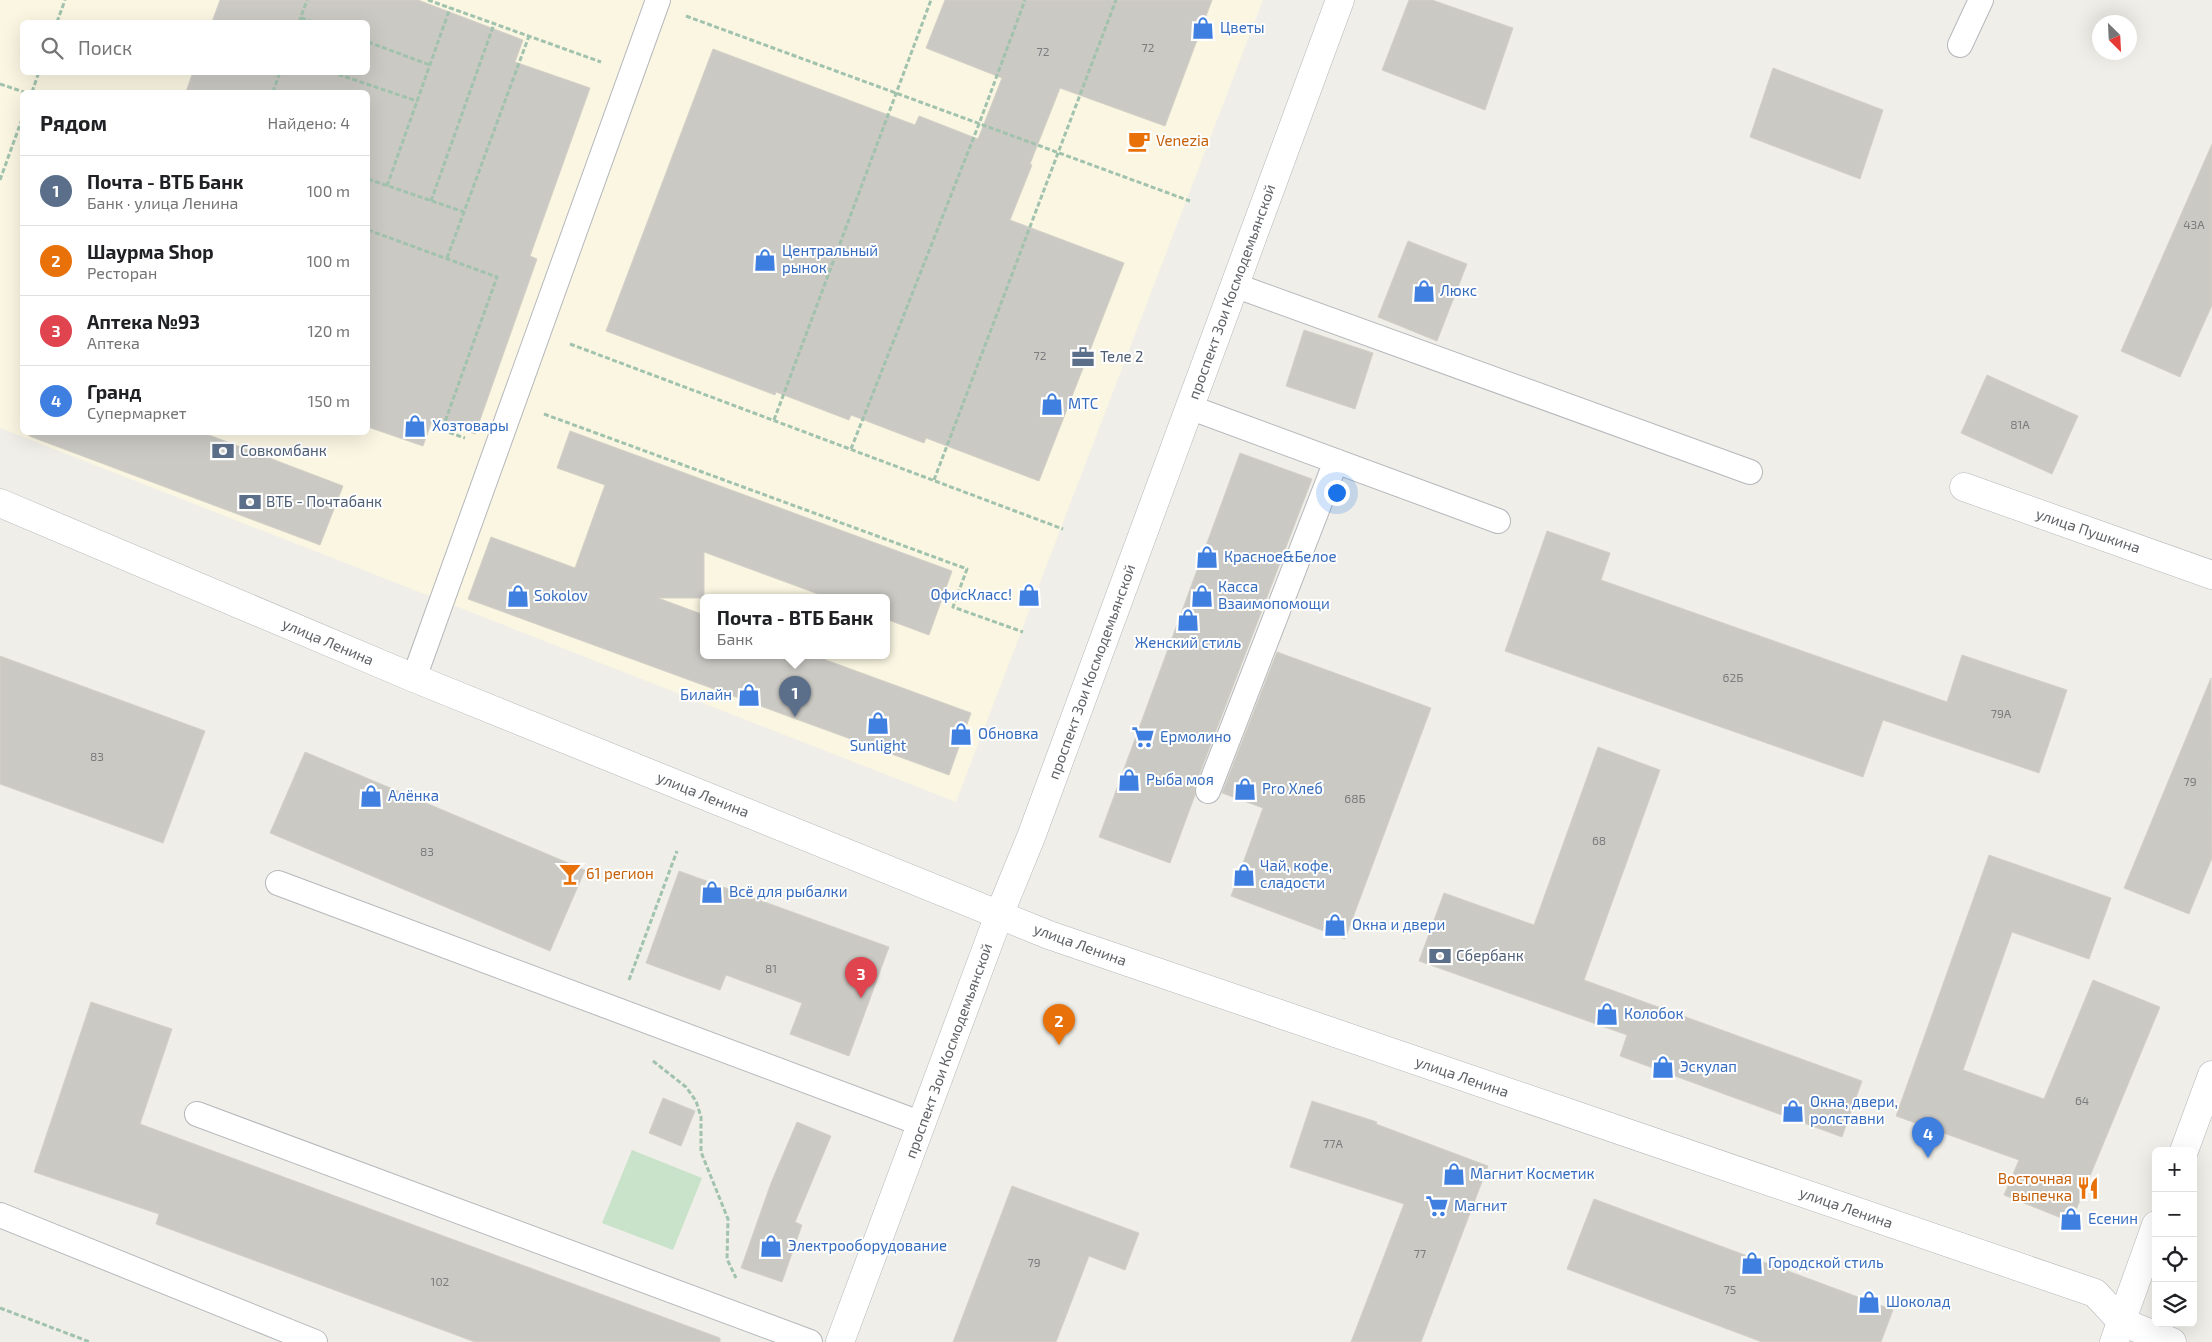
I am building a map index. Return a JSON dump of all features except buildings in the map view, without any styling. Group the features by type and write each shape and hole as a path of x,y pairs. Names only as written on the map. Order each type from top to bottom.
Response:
{"street":[{"name":"проспект Зои Космодемьянской","path":"840,1342 1031,838 1340,0"},
{"name":"улица Пушкина","path":"1964,487 2212,574"},
{"name":"улица Ленина","path":"0,503 414,678 1000,916 1086,948 2095,1293 2118,1332 2172,1342"},
{"path":"2185,1147 2212,1075"},
{"path":"2118,1332 2152,1236"}],"lane":[{"path":"1960,45 1981,0"},
{"path":"414,678 657,2"},
{"path":"1234,285 1750,472"},
{"path":"1189,407 1498,521"},
{"path":"1208,791 1336,461"},
{"path":"278,883 922,1124"},
{"path":"197,1114 810,1342"},
{"path":"0,1215 315,1342"}],"path":[{"path":"58,20 65,0"},
{"path":"307,0 301,18 308,20"},
{"path":"428,0 632,73"},
{"path":"774,420 931,0"},
{"path":"850,449 979,124 1025,0"},
{"path":"934,480 1116,0"},
{"path":"657,2 895,93 1190,201"},
{"path":"387,186 450,8"},
{"path":"431,201 494,24"},
{"path":"447,258 530,36"},
{"path":"370,43 430,65"},
{"path":"33,90 39,75"},
{"path":"274,90 279,75"},
{"path":"340,75 417,101"},
{"path":"0,84 20,91"},
{"path":"0,180 20,125"},
{"path":"370,180 464,212"},
{"path":"370,231 497,277 442,430 496,449"},
{"path":"538,332 1063,528"},
{"path":"513,402 967,569 953,607 1023,632"},
{"path":"678,851 625,991 622,1027 639,1050 686,1087 696,1101 700,1117 702,1152 728,1219 727,1259 736,1280"},
{"path":"0,1308 90,1342"}],"shaded area":[{"name":"Центральный рынок","path":"0,0 1263,0 956,802 0,428"}],"green space":[{"path":"632,1150 702,1178 673,1250 602,1223"}],"place":[{"name":"Цветы","path":"1203,28"},
{"name":"Venezia","path":"1139,141"},
{"name":"Центральный рынок","path":"765,260"},
{"name":"Люкс","path":"1424,291"},
{"name":"Теле 2","path":"1083,357"},
{"name":"МТС","path":"1052,404"},
{"name":"Хозтовары","path":"415,426"},
{"name":"Совкомбанк","path":"223,451"},
{"name":"ВТБ - Почтабанк","path":"250,502"},
{"name":"Красное&Белое","path":"1207,557"},
{"name":"ОфисКласс!","path":"1029,595"},
{"name":"Sokolov","path":"518,596"},
{"name":"Касса Взаимопомощи","path":"1202,596"},
{"name":"Женский стиль","path":"1188,620"},
{"name":"Билайн","path":"749,695"},
{"name":"Почта - ВТБ Банк","path":"795,717"},
{"name":"Sunlight","path":"878,723"},
{"name":"Обновка","path":"961,734"},
{"name":"Ермолино","path":"1143,737"},
{"name":"Рыба моя","path":"1129,780"},
{"name":"Pro Хлеб","path":"1245,789"},
{"name":"Алёнка","path":"371,796"},
{"name":"61 регион","path":"570,874"},
{"name":"Чай, кофе, сладости","path":"1244,875"},
{"name":"Всё для рыбалки","path":"712,892"},
{"name":"Окна и двери","path":"1335,925"},
{"name":"Сбербанк","path":"1440,956"},
{"name":"Аптека №93","path":"861,998"},
{"name":"Колобок","path":"1607,1014"},
{"name":"Шаурма Shop","path":"1059,1045"},
{"name":"Эскулап","path":"1663,1067"},
{"name":"Окна, двери, ролставни","path":"1793,1111"},
{"name":"Гранд","path":"1928,1158"},
{"name":"Магнит Косметик","path":"1454,1174"},
{"name":"Восточная выпечка","path":"2088,1188"},
{"name":"Магнит","path":"1437,1206"},
{"name":"Есенин","path":"2071,1219"},
{"name":"Электрооборудование","path":"771,1246"},
{"name":"Городской стиль","path":"1752,1263"},
{"name":"Шоколад","path":"1869,1302"}]}
